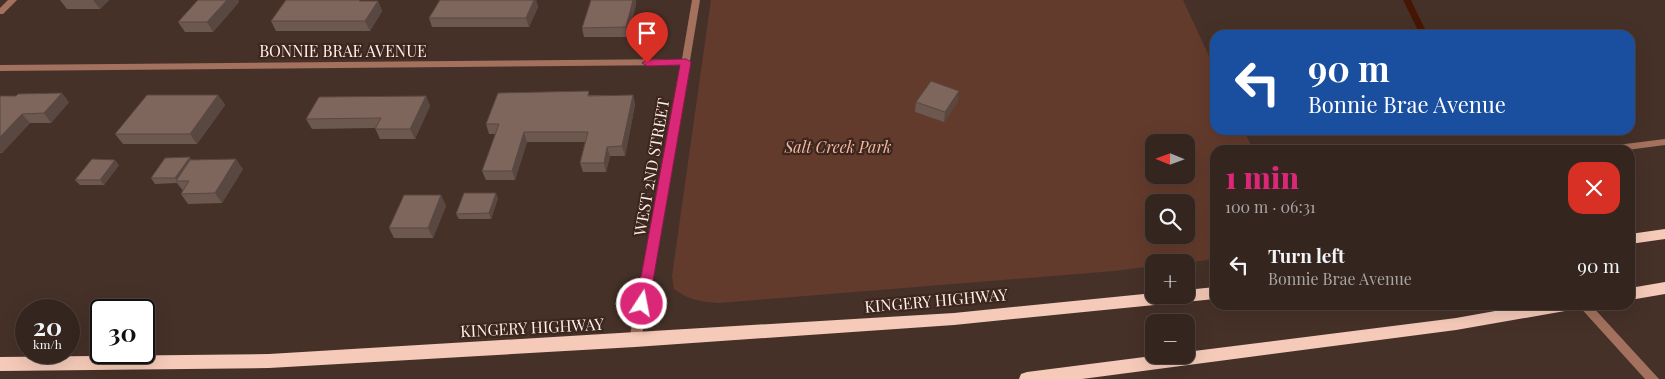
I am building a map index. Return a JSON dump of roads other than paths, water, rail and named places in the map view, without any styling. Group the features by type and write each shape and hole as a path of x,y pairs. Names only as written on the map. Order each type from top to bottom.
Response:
{"highway":[{"path":"1635,238 1665,234"},
{"path":"1635,293 1665,288"},
{"name":"KINGERY HIGHWAY","path":"0,364 269,361 635,340 954,319 1210,293"},
{"path":"1027,379 1456,324 1536,310"}],"street":[{"path":"0,12 13,0"},
{"name":"WEST 2ND STREET","path":"635,340 696,0"},
{"name":"BONNIE BRAE AVENUE","path":"0,68 686,62"},
{"path":"1635,146 1665,142"},
{"path":"1589,310 1653,379"}],"waterway":[{"path":"1407,0 1422,30"}],"park label":[{"name":"Salt Creek Park","path":"838,146"}]}
